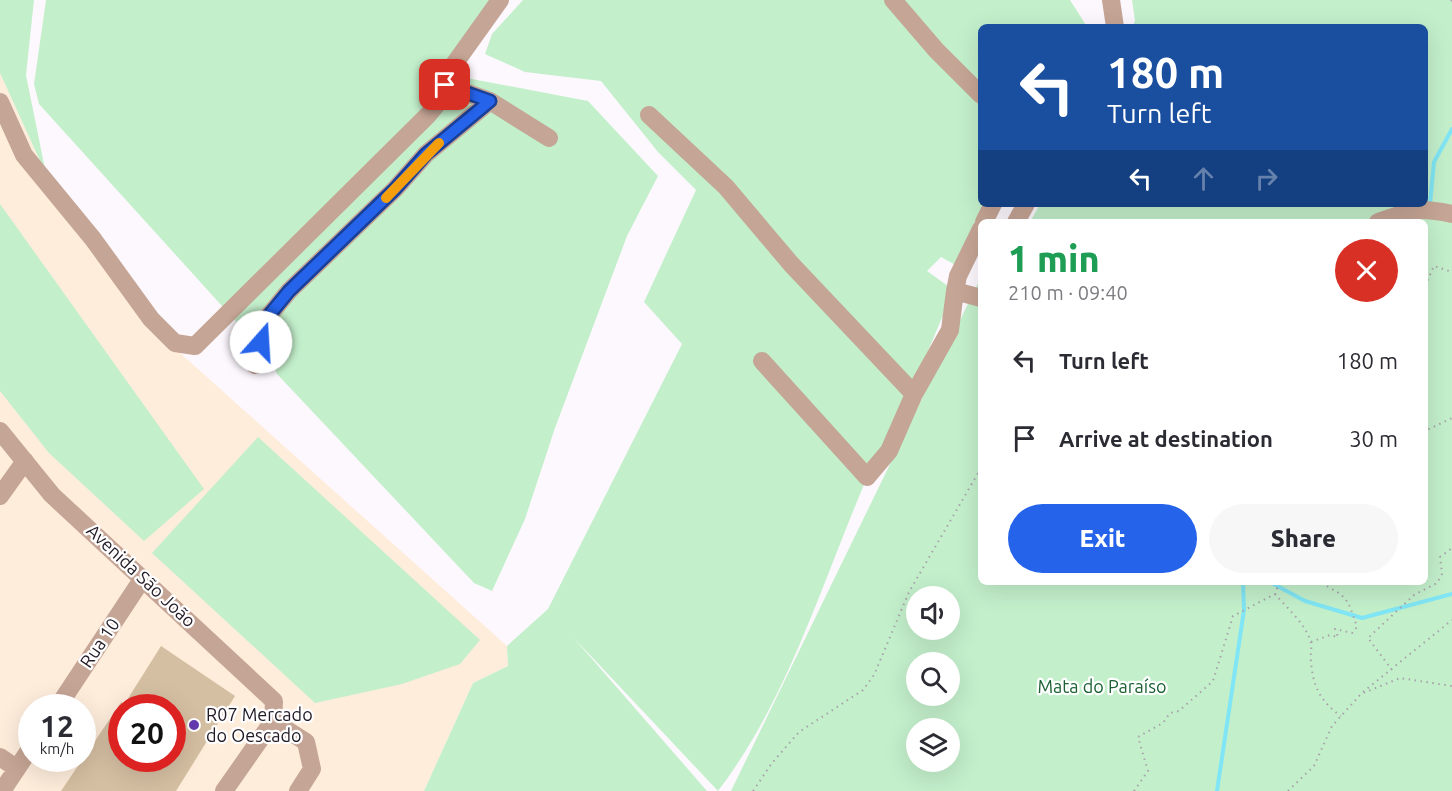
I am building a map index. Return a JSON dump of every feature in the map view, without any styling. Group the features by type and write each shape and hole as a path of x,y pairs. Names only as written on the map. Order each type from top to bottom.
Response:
{"street":[{"path":"0,102 24,155 93,239 152,319 175,343 195,346 428,115 443,96 450,70 501,0"},
{"path":"893,0 936,50 978,92"},
{"path":"1111,0 1115,24"},
{"path":"445,85 490,101 549,138"},
{"path":"255,365 266,319 289,291 395,189 426,154 490,101"},
{"path":"649,115 726,187 791,264 914,394"},
{"path":"1386,219 1408,210 1428,209 1452,214"},
{"path":"762,361 867,477 889,451 914,394 950,330 958,276 978,235"},
{"path":"955,291 978,297"},
{"name":"Avenida São João","path":"0,431 52,495 274,701 273,721"},
{"path":"0,496 25,461"},
{"name":"Rua 10","path":"66,694 143,578"},
{"path":"224,791 273,721 306,742 312,769 298,791"},
{"path":"0,757 16,768"},
{"path":"2,791 18,765"}],"path":[{"path":"1428,279 1434,266 1452,272"},
{"path":"1428,430 1452,418"},
{"path":"753,791 772,763 799,732 862,690 874,675 909,592 978,473"},
{"path":"1392,669 1368,638 1414,595 1437,583 1442,574 1440,557 1452,548"},
{"path":"1134,791 1148,771 1138,737 1163,723 1170,713 1179,711 1213,681 1233,616 1275,594 1277,585"},
{"path":"1311,642 1330,635 1338,637 1335,629 1352,633 1357,627 1348,599 1336,589 1326,585"},
{"path":"1275,594 1305,630 1311,642 1311,663 1318,695 1324,705 1341,716"},
{"path":"1288,791 1314,766 1332,726 1361,694 1452,620"},
{"path":"1361,694 1400,678 1452,686"}],"shaded area":[{"path":"0,73 46,174 150,326 507,646 508,666 473,683 424,791 0,791"}],"green space":[{"path":"0,0 34,0 26,75 46,174 0,73"},
{"path":"46,0 509,0 456,76 588,101 658,176 627,236 555,428 525,519 492,591 474,583 277,374 270,359 39,104 34,84"},
{"path":"523,0 1070,0 1085,24 978,24 978,207 990,207 984,219 978,219 978,231 959,267 941,257 927,271 948,286 948,304 911,391 863,487 782,683 742,757 718,791 573,637 707,791 424,791 473,683 508,666 507,646 548,609 682,344 644,302 696,190 658,152 601,81 525,72 485,54 492,34"},
{"name":"Mata do Paraíso","path":"1132,0 1452,0 1452,791 731,791 978,283 978,585 1428,585 1428,219 1032,219 1038,207 1428,207 1428,24 1134,24"},
{"path":"0,204 204,489 144,541 49,453 0,391"},
{"path":"258,437 480,640 460,664 402,684 315,703 152,553"}],"building":[{"name":"R07 Mercado do Oescado","path":"161,646 235,696 176,791 61,791 74,772 96,772 96,739 108,722 108,772 186,772 186,694 131,694"}],"waterway":[{"path":"1430,204 1434,162 1452,129"},
{"path":"1217,791 1244,610 1243,585"},
{"path":"1276,585 1305,601 1362,618 1452,594"}],"slow traffic":[{"path":"386,198 439,143"}],"place":[{"name":"R07 Mercado do Oescado","path":"194,725"}],"route":[{"path":"261,342 266,319 318,260 350,233 395,189 426,154 490,101 445,85"}]}
